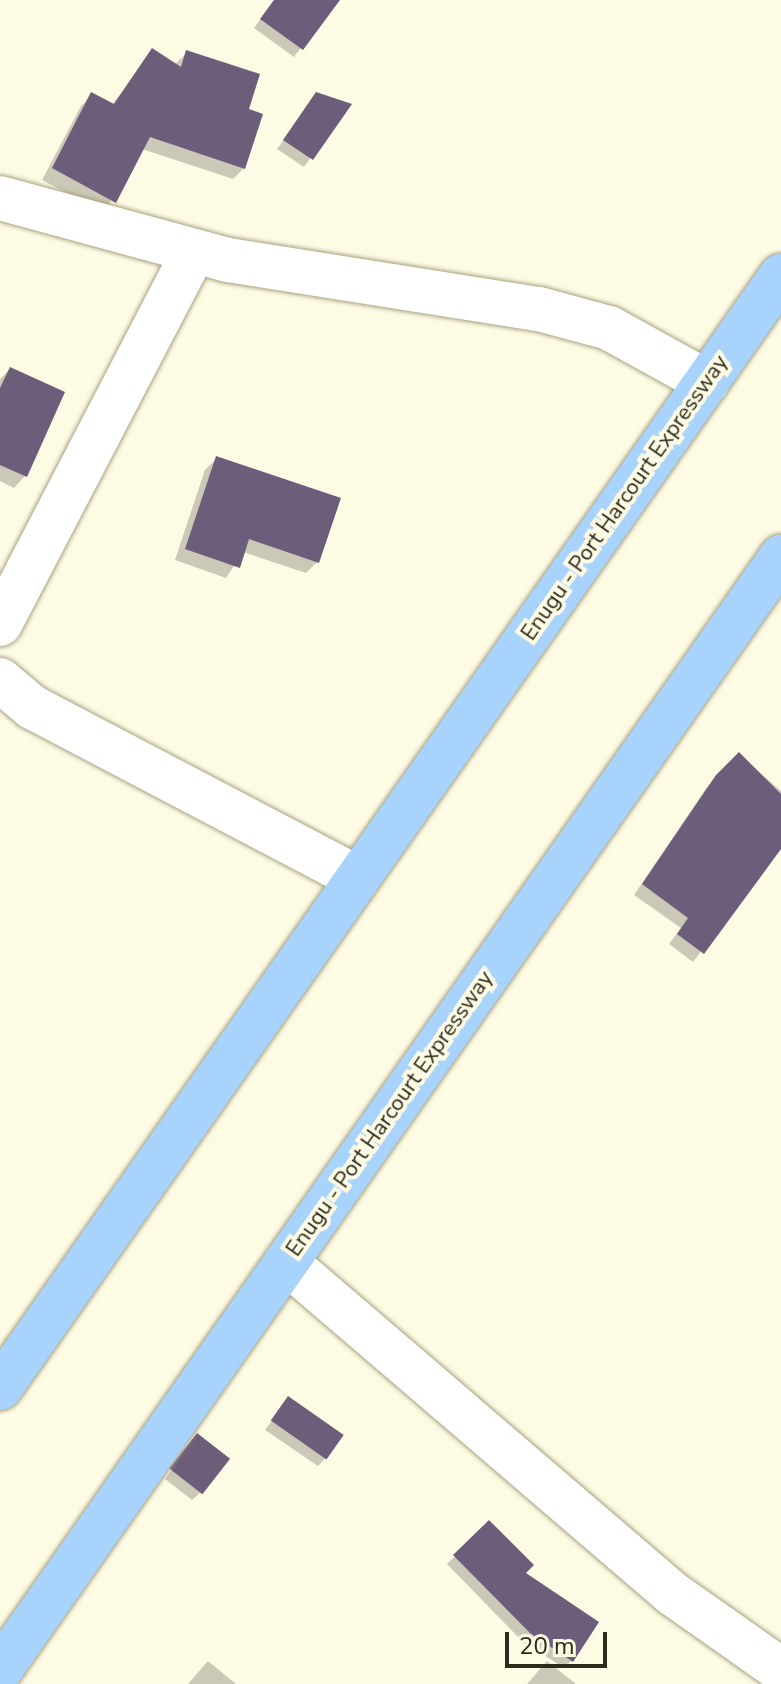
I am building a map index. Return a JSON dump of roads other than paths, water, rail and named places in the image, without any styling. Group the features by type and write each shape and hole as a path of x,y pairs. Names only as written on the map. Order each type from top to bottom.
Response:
{"highway":[{"name":"Enugu - Port Harcourt Expressway","path":"0,1388 781,276"},
{"name":"Enugu - Port Harcourt Expressway","path":"0,1670 781,557"}],"street":[{"path":"0,198 194,251 539,309 609,328 707,382"},
{"path":"0,624 15,561 194,251"},
{"path":"0,680 32,707 358,878"},
{"path":"286,1262 673,1594 781,1670"}]}
